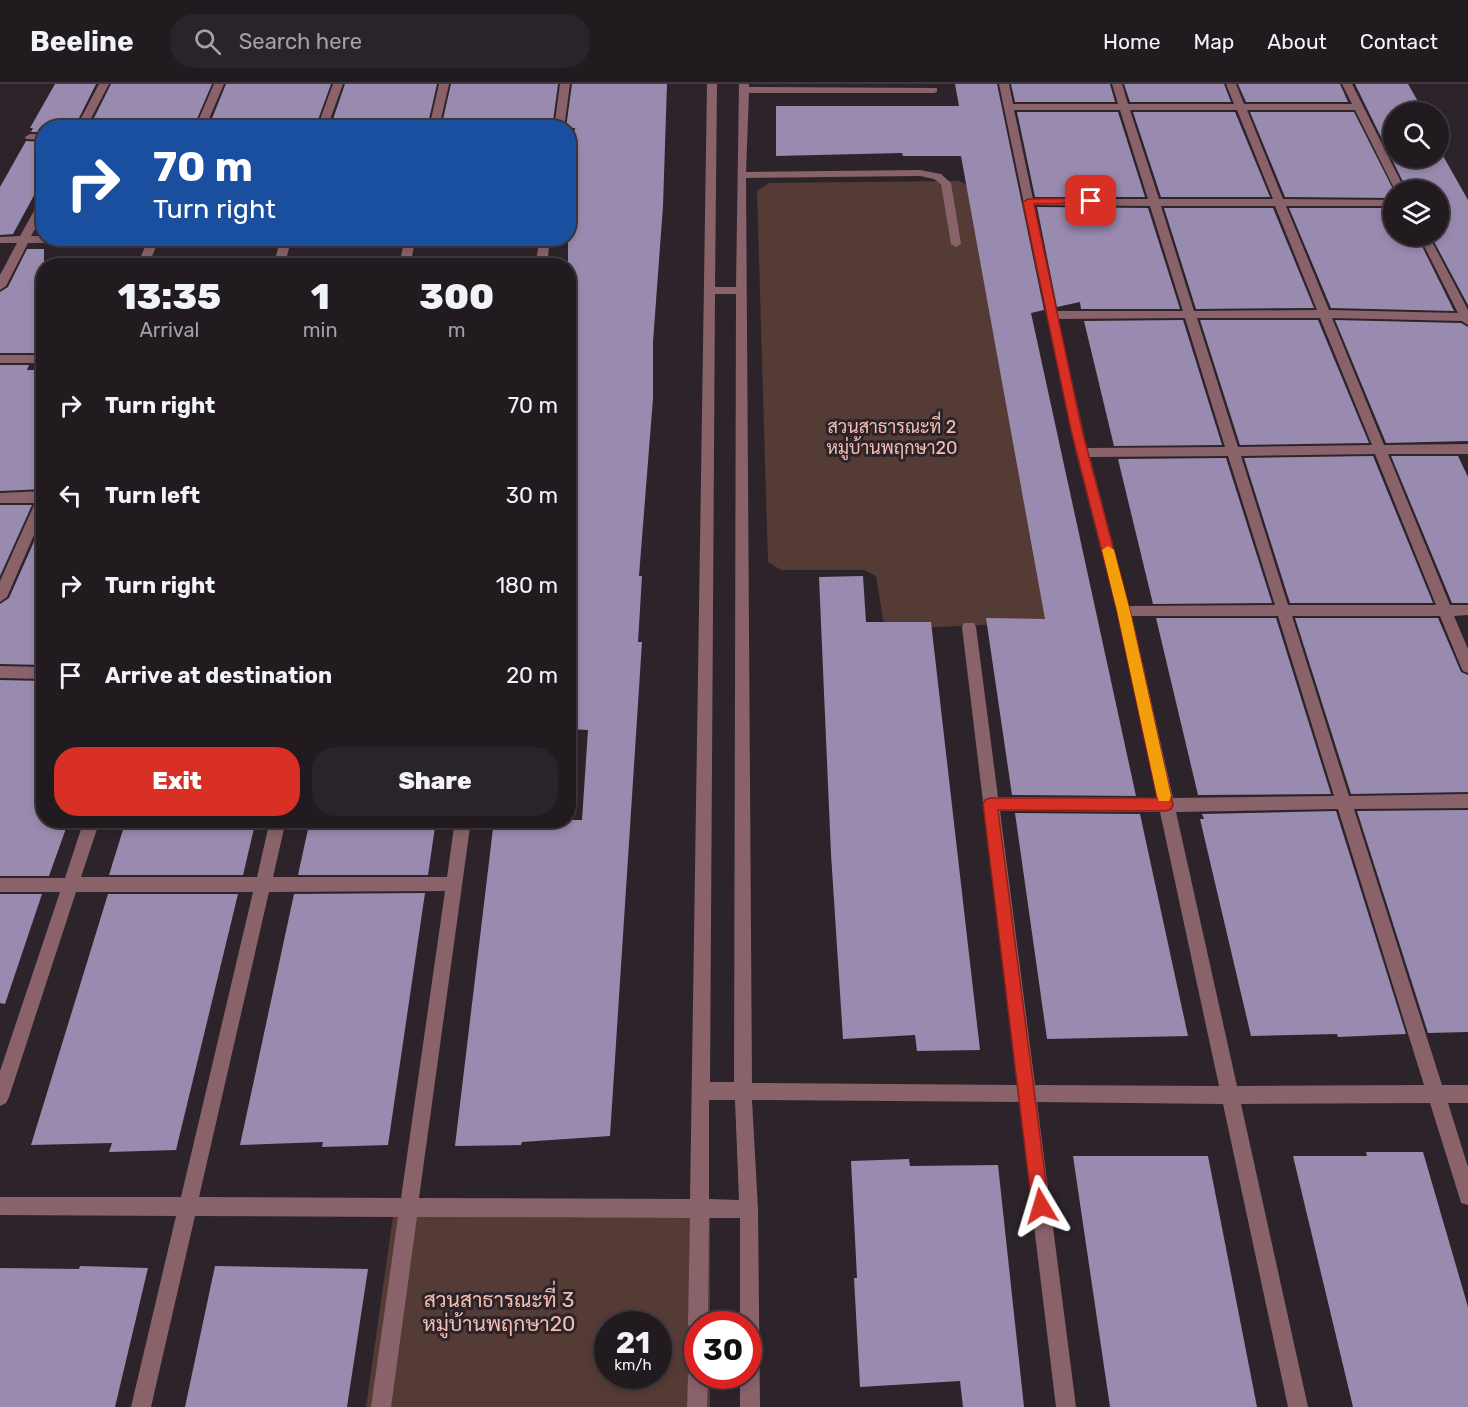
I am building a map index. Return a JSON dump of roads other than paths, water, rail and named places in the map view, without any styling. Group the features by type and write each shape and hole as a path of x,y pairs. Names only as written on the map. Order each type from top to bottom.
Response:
{"street":[{"path":"85,120 104,84"},
{"path":"203,120 219,84"},
{"path":"325,120 338,84"},
{"path":"436,120 444,84"},
{"path":"560,120 565,84"},
{"path":"698,1311 712,84"},
{"path":"1004,84 1051,315 1082,453 1124,611 1298,1407"},
{"path":"1118,84 1468,1196"},
{"path":"1231,84 1277,202 1468,667"},
{"path":"1347,84 1395,180"},
{"path":"750,1407 749,1209 743,1091 741,175 744,87 934,90"},
{"path":"1008,107 1358,107"},
{"path":"30,136 36,136"},
{"path":"741,175 920,173 937,176 946,183 956,244"},
{"path":"1028,202 1383,203"},
{"path":"0,286 36,217"},
{"path":"0,240 36,240"},
{"path":"1051,315 1323,314 1467,319 1429,246"},
{"path":"708,291 743,290"},
{"path":"0,359 36,359"},
{"path":"1082,453 1468,449"},
{"path":"0,498 36,497"},
{"path":"0,597 36,513"},
{"path":"1124,611 1468,610"},
{"path":"969,627 1066,1407"},
{"path":"0,672 36,673"},
{"path":"990,804 1166,805 1468,801"},
{"path":"0,1097 89,828"},
{"path":"141,1407 276,828"},
{"path":"381,1407 463,828"},
{"path":"0,885 455,884"},
{"path":"700,1091 1229,1095 1468,1094"},
{"path":"0,1206 749,1209"},
{"path":"697,1407 698,1389"}],"park label":[{"name":"สวนสาธารณะที่ 2 หมู่บ้านพฤกษา20","path":"892,437"},
{"name":"สวนสาธารณะที่ 3 หมู่บ้านพฤกษา20","path":"499,1312"}]}
